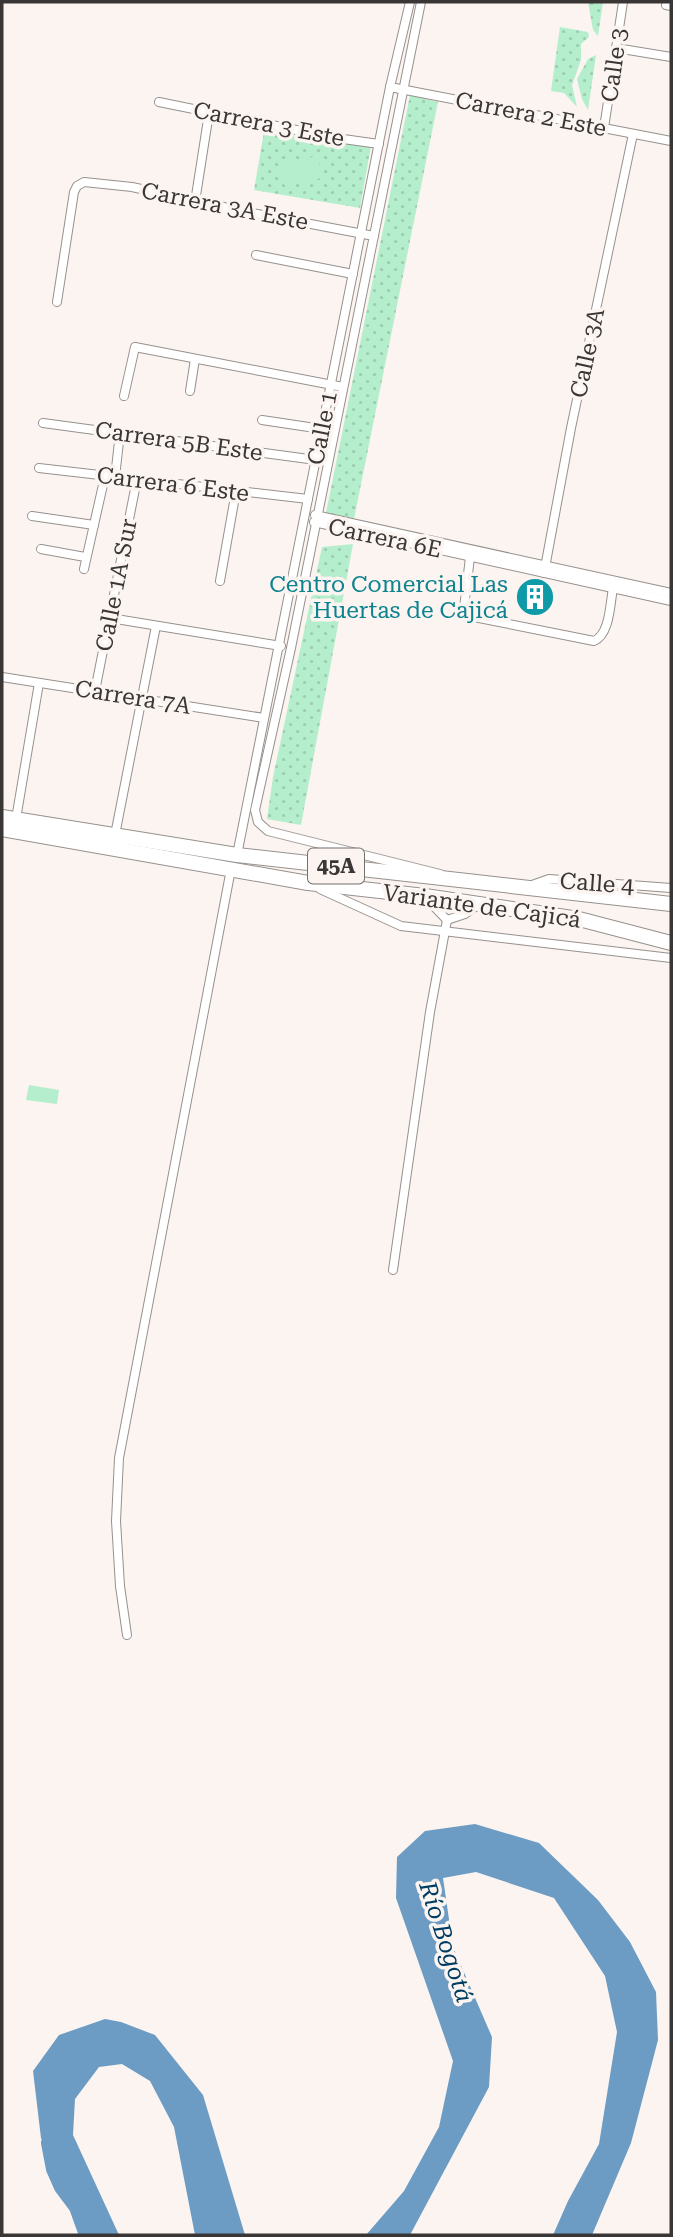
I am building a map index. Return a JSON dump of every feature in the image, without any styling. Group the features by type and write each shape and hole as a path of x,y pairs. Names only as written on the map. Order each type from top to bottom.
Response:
{"highway":[{"name":"Variante de Cajicá","path":"9,818 237,855 670,904"},
{"name":"Variante de Cajicá","path":"2,829 308,883 425,896 579,919 668,942"}],"street":[{"name":"Calle 1","path":"237,855 390,87 410,2"},
{"name":"Calle 1","path":"421,2 291,648 255,810 258,822 268,831 452,878"},
{"name":"Calle 3","path":"604,128 623,2"},
{"path":"616,48 671,57"},
{"name":"Carrera 2 Este","path":"390,87 671,141"},
{"name":"Carrera 3 Este","path":"159,102 379,144"},
{"path":"195,202 209,113"},
{"name":"Calle 3A","path":"545,569 571,428 633,134"},
{"name":"Carrera 3A Este","path":"57,302 77,186 84,182 132,187 195,202 374,236"},
{"path":"256,255 353,274"},
{"path":"124,396 135,347 342,387"},
{"path":"190,391 195,359"},
{"path":"261,420 322,429"},
{"name":"Carrera 5B Este","path":"43,423 316,460"},
{"path":"115,477 120,433"},
{"name":"Carrera 6 Este","path":"39,468 308,499"},
{"path":"84,569 105,475"},
{"name":"Calle 1A Sur","path":"95,691 137,479"},
{"path":"220,581 236,491"},
{"path":"32,516 94,525"},
{"name":"Carrera 6E","path":"305,517 545,569 671,593"},
{"name":"Carrera 6E","path":"317,519 470,557 545,569 671,601"},
{"path":"41,549 86,557"},
{"path":"470,557 464,608 466,613 474,617 594,641 605,630 613,588"},
{"path":"110,618 291,648"},
{"path":"115,835 156,626"},
{"name":"Carrera 7A","path":"2,677 264,718"},
{"path":"9,818 39,682"},
{"path":"127,1635 120,1586 116,1521 119,1458 230,869"},
{"name":"Calle 4","path":"524,888 549,879 671,888"},
{"path":"308,883 401,926 671,958"},
{"path":"425,896 447,920"},
{"path":"447,920 465,914 478,904"},
{"path":"393,1270 430,1012 447,920"}],"green space":[{"path":"588,2 603,2 598,36 593,30"},
{"path":"560,27 588,32 589,37 581,44 581,60 572,85 577,107 564,93 551,91"},
{"path":"596,55 588,110 577,79 588,59"},
{"path":"410,95 438,102 354,519 326,513"},
{"path":"265,126 371,146 360,208 254,190"},
{"path":"318,156 322,178 284,185 280,163"},
{"path":"353,544 301,825 267,819 273,777 322,547"},
{"path":"29,1085 59,1090 57,1104 26,1100"}],"water":[{"path":"475,1824 539,1843 598,1900 630,1942 656,1992 658,2040 631,2143 592,2235 553,2235 599,2144 617,2032 605,1976 554,1898 476,1872 443,1878 453,1947 492,2037 489,2087 410,2235 366,2235 404,2191 439,2127 453,2061 396,1898 397,1857 425,1831"},
{"path":"105,2019 155,2035 203,2095 245,2235 195,2235 174,2127 150,2081 122,2064 99,2067 75,2099 73,2135 119,2235 80,2235 75,2210 41,2138 33,2071 59,2035"}],"waterway":[{"name":"Río Bogotá","path":"49,2143 54,2169 62,2187 77,2207 87,2235"}],"place":[{"name":"Centro Comercial Las Huertas de Cajicá","path":"535,597"}]}
